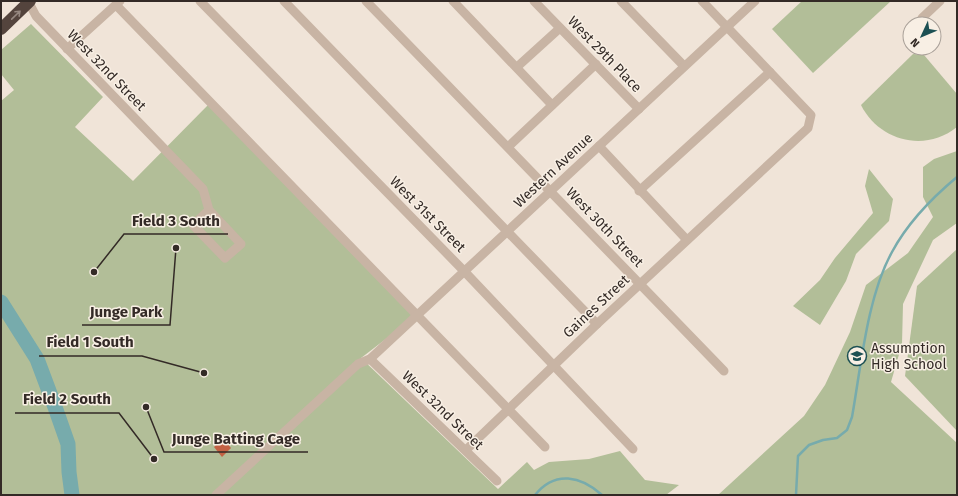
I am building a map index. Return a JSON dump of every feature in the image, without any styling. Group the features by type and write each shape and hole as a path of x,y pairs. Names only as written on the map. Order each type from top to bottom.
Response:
{"highway":[{"path":"1,29 29,2"}],"street":[{"name":"West 31st Street","path":"200,1 464,271 633,449"},
{"path":"284,1 597,324"},
{"name":"West 30th Street","path":"366,1 724,371"},
{"path":"453,1 552,105"},
{"name":"West 29th Place","path":"534,1 639,109"},
{"path":"621,1 684,66"},
{"path":"639,191 770,72 702,1"},
{"name":"Western Avenue","path":"216,495 358,364 370,359 755,1"},
{"path":"924,16 940,1"},
{"name":"West 32nd Street","path":"29,2 36,16 169,156 203,189 209,210"},
{"path":"67,49 118,3 545,447"},
{"path":"517,67 560,28"},
{"path":"508,148 596,64"},
{"name":"Gaines Street","path":"466,450 597,324 808,128 811,115 770,72"},
{"path":"599,146 639,191 687,240"},
{"path":"209,210 241,244 225,258 193,225 209,210"},
{"name":"West 32nd Street","path":"370,359 466,450 496,481"}],"green space":[{"path":"802,1 891,1 813,73 772,29"},
{"path":"31,24 103,97 75,127 133,181 208,105 417,315 361,358 498,489 527,462 534,470 549,462 589,459 620,451 645,480 679,485 666,495 1,495 1,101 14,90 1,74 1,50"},
{"path":"911,56 925,56 957,94 957,127 944,135 931,140 917,141 904,139 891,135 879,127 869,117 861,105"},
{"path":"957,151 957,223 933,240 903,304 902,344 891,382 957,443 957,495 718,495 804,416 825,385 850,332 866,285 908,253 933,217 923,197 923,167 934,159"},
{"path":"869,169 893,199 889,221 856,254 846,281 820,325 793,306 820,280 835,258 873,213 865,186"},
{"path":"957,249 957,431 905,376 917,286"}],"building":[{"path":"223,439 231,448 222,457 214,447"}],"waterway":[{"path":"796,495 798,456 809,445 823,440 837,438 847,430 852,417 866,333 876,290 883,270 892,252 913,221 939,193 957,177"},
{"path":"1,302 37,359 55,407 68,444 72,495"},
{"path":"535,495 551,482 568,478 585,483 602,495"}],"place":[{"name":"Junge Park","path":"176,248"},
{"name":"Field 3 South","path":"94,272"},
{"name":"Assumption High School","path":"857,356"},
{"name":"Field 1 South","path":"204,373"},
{"name":"Junge Batting Cage","path":"146,407"},
{"name":"Field 2 South","path":"154,459"}]}
